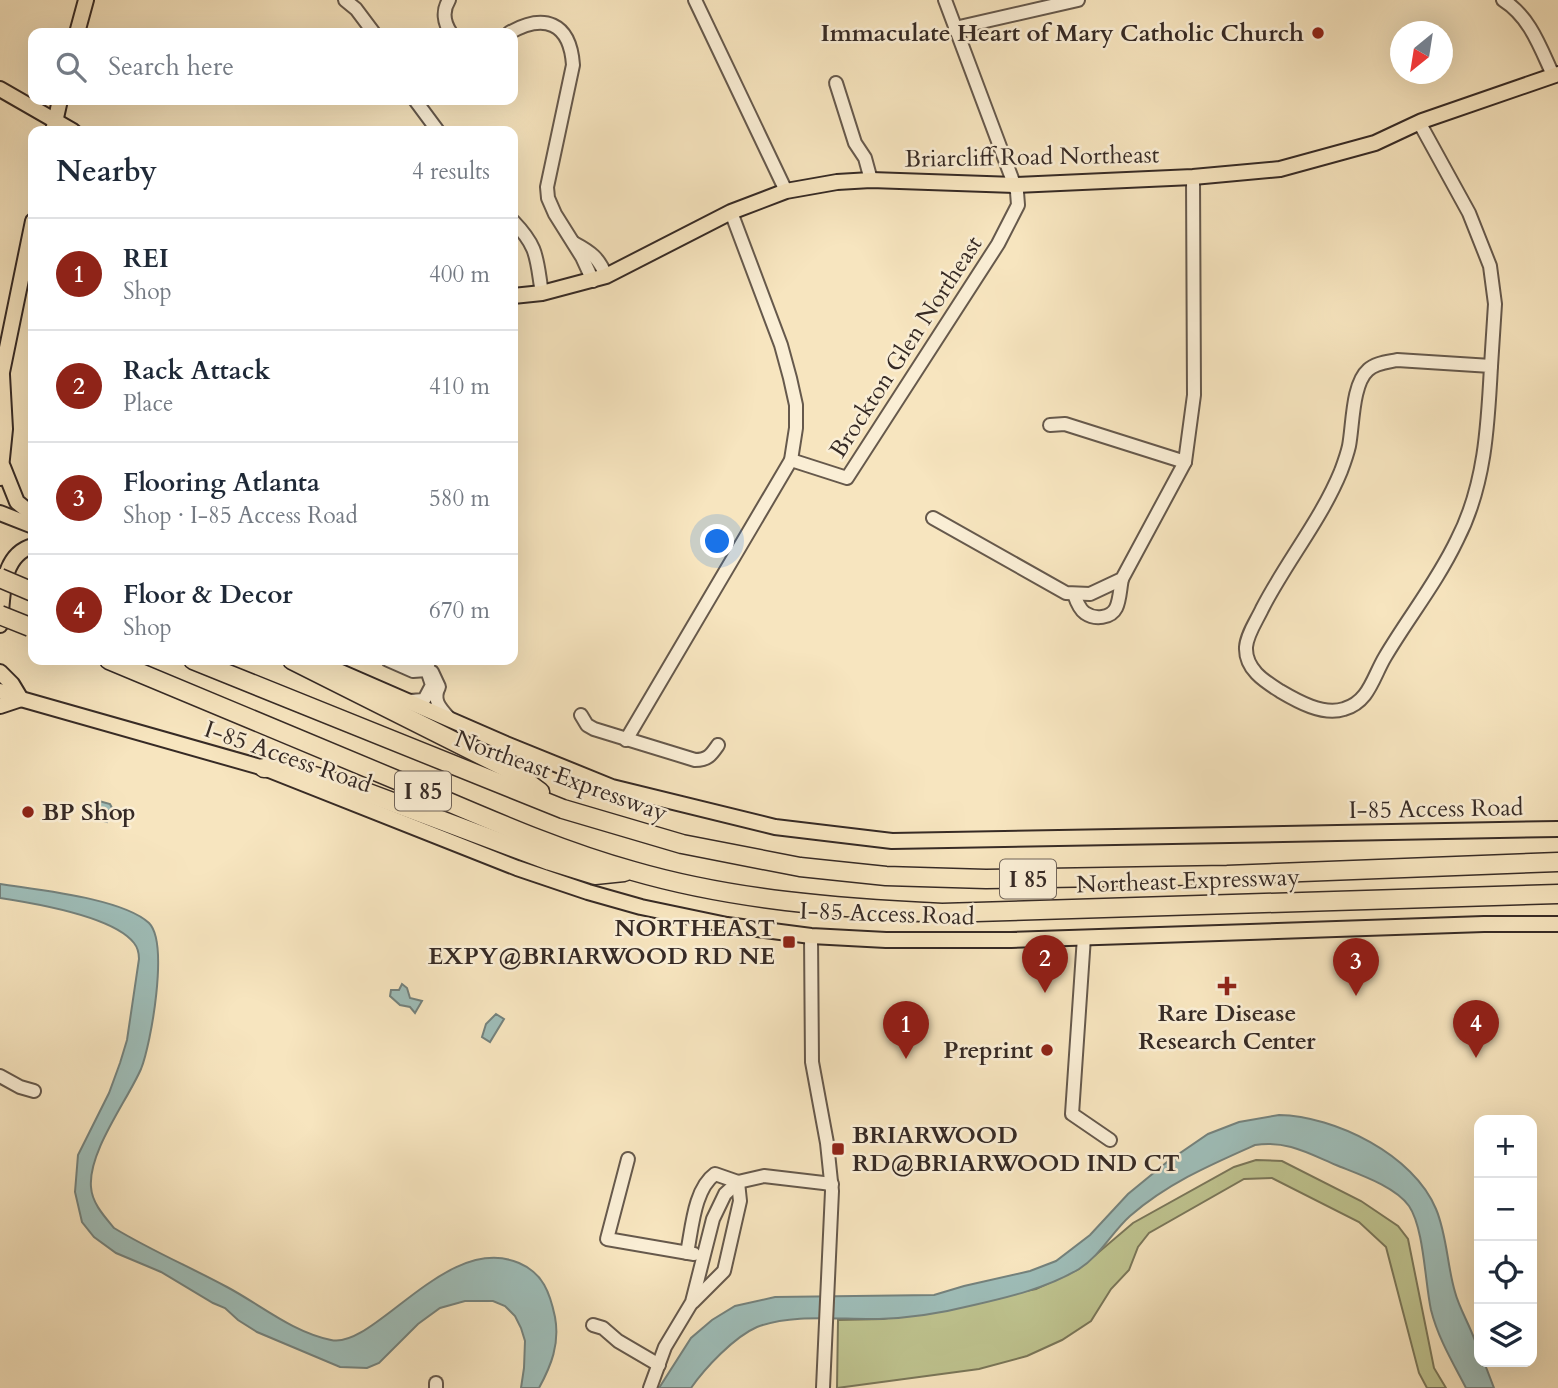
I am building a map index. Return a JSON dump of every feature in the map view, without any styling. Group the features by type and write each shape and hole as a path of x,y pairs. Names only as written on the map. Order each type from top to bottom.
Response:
{"highway":[{"path":"0,578 28,590"},
{"path":"0,614 28,626"},
{"name":"Northeast Expressway","path":"121,665 514,829 632,871 803,904 942,913 1558,894"},
{"name":"Northeast Expressway","path":"205,665 563,809 639,833 721,853 800,867 886,876 986,879 1214,876 1558,862"},
{"path":"302,665 509,769 563,809"},
{"path":"264,768 283,767 355,788 550,861 595,875 632,871"}],"main road":[{"path":"78,28 86,0"},
{"name":"Briarcliff Road Northeast","path":"518,295 542,293 600,279 731,212 786,191 837,181 1015,185 1193,177 1280,169 1375,143 1419,122 1556,74"},
{"path":"0,89 54,126 59,105"},
{"path":"0,478 5,429 1,378 28,246"},
{"path":"2,463 17,502 28,511"},
{"path":"0,513 28,524"},
{"path":"0,625 6,573 10,562 28,548"},
{"name":"I-85 Access Road","path":"325,665 612,787 775,827 892,841 1558,829"},
{"path":"0,671 21,699 0,706"},
{"name":"I-85 Access Road","path":"0,691 264,768 517,868 588,892 706,921 811,936 887,940 1011,940 1484,924 1558,924"}],"street":[{"path":"345,0 370,28"},
{"path":"449,0 444,18 449,28"},
{"path":"695,0 786,191"},
{"path":"945,0 1015,185"},
{"path":"955,28 1078,0"},
{"path":"1503,0 1516,9 1528,23 1556,74"},
{"path":"518,28 542,21 557,27 572,51 573,65 547,187 551,206 574,243 600,261 600,279"},
{"path":"836,83 855,143 865,158 871,180"},
{"path":"419,105 434,126"},
{"path":"1419,122 1468,213 1490,266 1495,304 1487,438 1474,499 1458,540 1384,659 1368,691 1357,704 1342,710 1323,709 1296,701 1261,679 1248,660 1246,646 1279,576 1319,514 1339,474 1348,450 1358,391 1367,370 1381,363 1397,360 1491,366"},
{"path":"1074,594 1084,613 1096,617 1108,616 1116,609 1122,579 1185,462 1194,396 1193,177"},
{"name":"Brockton Glen Northeast","path":"791,460 847,478 998,244 1018,205 1015,185"},
{"path":"626,740 791,460 796,405 790,378 781,345 731,212"},
{"path":"518,226 528,236 535,250 542,293"},
{"path":"1050,425 1065,424 1185,462"},
{"path":"933,518 1066,593 1090,594 1122,579"},
{"path":"399,665 413,671 428,665 439,687 424,700 409,701"},
{"path":"432,693 438,706 452,720"},
{"path":"581,715 594,729 695,760 710,757 718,745"},
{"path":"811,936 812,1062 827,1143 833,1213 823,1388"},
{"path":"1084,937 1072,1114 1110,1140"},
{"path":"0,1076 34,1091"},
{"path":"628,1159 607,1239 705,1255"},
{"path":"687,1253 706,1180 715,1174 738,1182"},
{"path":"692,1302 713,1219 725,1194 738,1182 764,1176 832,1184"},
{"path":"650,1388 664,1347 692,1302 724,1271 740,1201 738,1182"},
{"path":"593,1325 603,1328 618,1341 659,1365"}],"green space":[{"path":"1256,1160 1282,1161 1361,1201 1398,1226 1408,1239 1434,1368 1446,1388 1427,1388 1419,1373 1386,1247 1359,1222 1272,1178 1244,1179 1149,1233 1138,1247 1129,1270 1111,1289 1091,1321 1062,1340 1027,1356 979,1369 837,1388 838,1320 883,1319 1036,1289 1079,1269 1133,1223 1234,1167"}],"water":[{"path":"99,801 110,804 112,808 104,813 107,822 93,818 92,808"},
{"path":"0,884 78,896 120,907 149,923 155,934 158,971 145,1056 135,1082 102,1143 92,1173 91,1187 94,1198 114,1228 227,1287 303,1331 331,1340 348,1338 368,1328 439,1276 465,1263 492,1258 519,1263 540,1278 551,1300 555,1317 553,1354 539,1388 521,1388 525,1341 521,1328 515,1316 505,1306 493,1301 465,1301 440,1308 418,1324 379,1363 367,1368 340,1367 257,1332 225,1308 161,1272 116,1253 94,1237 82,1222 75,1192 78,1155 109,1093 127,1040 138,951 124,934 91,918 51,907 0,898"},
{"path":"402,984 407,988 410,998 422,1001 415,1013 410,1007 400,1005 390,996 391,990 399,990"},
{"path":"496,1014 504,1019 490,1042 482,1037 486,1024"},
{"path":"1279,1115 1324,1123 1370,1142 1410,1172 1425,1189 1440,1219 1455,1292 1474,1338 1474,1367 1486,1367 1494,1388 1466,1388 1446,1350 1431,1310 1418,1228 1409,1206 1403,1199 1376,1181 1306,1152 1277,1144 1266,1144 1255,1145 1222,1160 1159,1194 1130,1216 1086,1264 1054,1282 1001,1299 926,1315 879,1319 817,1318 771,1323 757,1327 730,1345 691,1388 659,1388 691,1338 712,1320 735,1306 775,1297 934,1295 1030,1271 1056,1261 1090,1235 1128,1194 1167,1162 1208,1134 1239,1122"}],"place":[{"name":"Immaculate Heart of Mary Catholic Church","path":"1318,33"},
{"name":"BP Shop","path":"28,812"},
{"name":"NORTHEAST EXPY@BRIARWOOD RD NE","path":"789,942"},
{"name":"Rare Disease Research Center","path":"1227,986"},
{"name":"Rack Attack","path":"1045,993"},
{"name":"Flooring Atlanta","path":"1356,996"},
{"name":"Preprint","path":"1047,1050"},
{"name":"Floor & Decor","path":"1476,1058"},
{"name":"REI","path":"906,1059"},
{"name":"BRIARWOOD RD@BRIARWOOD IND CT","path":"838,1149"}]}
